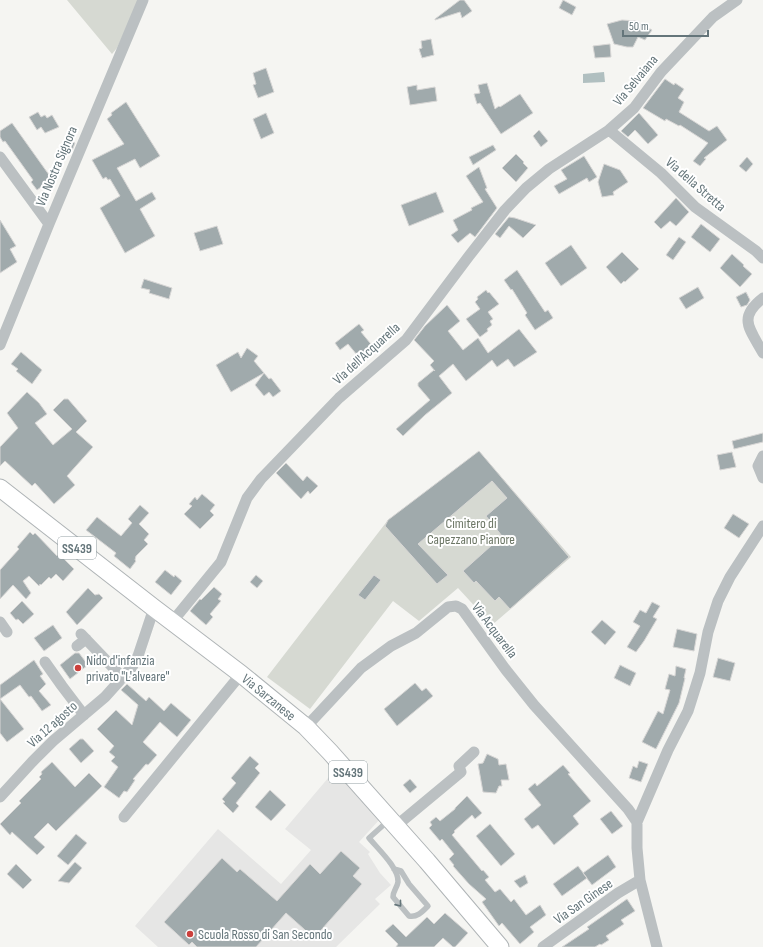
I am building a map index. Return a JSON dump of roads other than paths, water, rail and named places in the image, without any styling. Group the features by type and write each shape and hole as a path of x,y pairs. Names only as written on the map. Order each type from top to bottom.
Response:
{"main road":[{"name":"Via Sarzanese","path":"0,488 241,674 306,727 393,823 493,945"}],"street":[{"name":"Via Nostra Signora","path":"0,345 143,0"},
{"name":"Via Selvaiana","path":"609,130 634,108 661,72 714,16 737,0"},
{"name":"Via della Stretta","path":"609,130 661,173 696,207 756,251 763,258"},
{"name":"Via dell'Acquarella","path":"172,622 222,562 247,498 261,479 339,398 406,340 469,256 526,188 549,169 609,130"},
{"path":"0,157 49,224"},
{"path":"763,298 753,305 747,319 749,327 763,352"},
{"path":"763,456 758,466 763,478"},
{"path":"658,947 640,880 637,848 637,822 668,750 688,712 700,673 708,632 718,601 730,577 763,526"},
{"name":"Via Acquarella","path":"306,727 361,668 391,646 416,633 448,607 456,606 462,609 467,615 506,670 534,705 623,804 637,822"},
{"name":"Via 12 agosto","path":"0,798 53,741 105,697 132,667 138,656 154,608"},
{"path":"0,622 7,632"},
{"path":"81,640 123,678"},
{"path":"45,662 84,715"},
{"path":"124,817 241,674"},
{"path":"393,823 461,772 459,766 474,752"},
{"name":"Via San Ginese","path":"543,947 640,880"}],"lane":[{"path":"393,823 369,838 394,869 398,881 397,887 394,891 394,897 409,916 413,917 418,915 428,906 409,884 401,871 394,869"},
{"path":"397,887 404,883 409,884"}],"place":[{"name":"Nido d'infanzia privato \"L'alveare\"","path":"78,668"},
{"name":"Scuola Rosso di San Secondo","path":"190,934"}],"park label":[{"name":"Cimitero di Capezzano Pianore","path":"471,532"}]}
